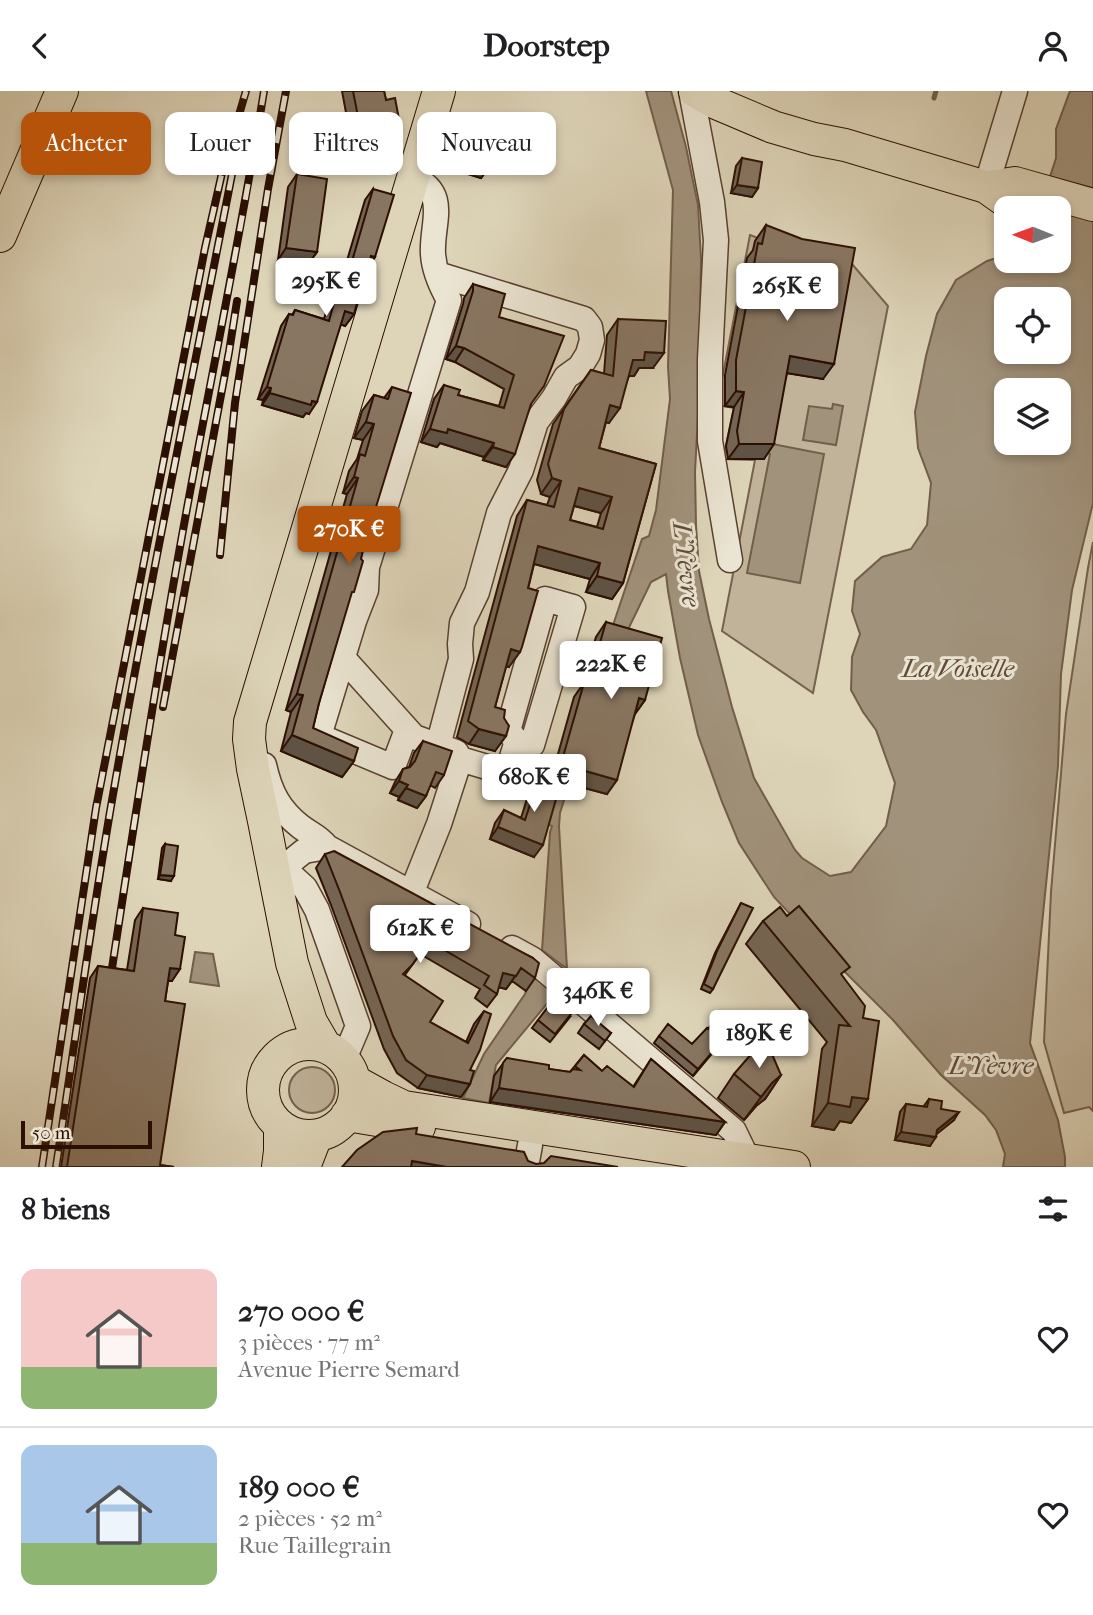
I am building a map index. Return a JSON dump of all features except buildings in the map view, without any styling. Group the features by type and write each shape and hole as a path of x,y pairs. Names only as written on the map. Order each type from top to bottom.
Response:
{"main road":[{"path":"0,236 62,91"},
{"path":"439,95 250,722 253,769 278,873 292,963 310,1022 341,1062 354,1100 338,1126 296,1158 280,1126 265,1105 263,1083 271,1063 286,1049 312,1044 341,1062 383,1097 404,1107 794,1167"},
{"path":"700,95 773,127 845,145 986,187 999,196"},
{"path":"986,187 1015,183 1093,205"},
{"path":"1071,220 1093,226"},
{"path":"286,1049 292,963"},
{"path":"347,1115 528,1156 672,1167"}],"street":[{"path":"986,187 1015,91"},
{"path":"700,95 715,227 710,441 730,559"},
{"path":"405,735 393,767 319,736 366,590 367,567 449,300 438,279 433,254 437,211 432,192 423,182 413,178"},
{"path":"437,274 584,319 590,327 592,340 580,367 566,377 536,422 521,470 499,513 477,592 462,623 461,659 438,746"},
{"path":"545,599 573,607 532,745 517,741 508,731 545,599"},
{"path":"342,658 414,737 456,752 460,759 507,773 517,741"},
{"path":"262,681 259,718 262,757 270,788 289,818 320,838 327,848 532,959 734,1131 748,1160"},
{"path":"410,891 439,824 460,759"},
{"path":"327,848 304,851 278,873 305,888 317,910 358,1026 341,1062"}],"shaded area":[{"path":"750,235 798,253 852,264 888,306 813,693 722,631 755,460 723,459 734,408 717,405"},
{"path":"1093,542 1093,1111 1089,1107 1064,1113 1044,1042 1051,892 1066,714"},
{"path":"312,1067 328,1074 335,1090 328,1106 312,1113 296,1106 289,1090 296,1074"}],"water":[{"name":"La Voiselle","path":"646,91 671,91 698,205 701,259 695,472 699,571 732,707 754,778 795,850 802,858 830,876 851,872 886,826 895,783 876,730 851,690 852,657 860,634 852,611 855,581 882,557 911,549 927,525 931,483 918,448 915,412 937,314 956,280 994,259 994,273 1071,273 1071,196 1044,196 1056,158 1056,129 1070,91 1093,91 1093,503 1072,590 1061,674 1058,766 1030,1043 1058,1120 1065,1167 1003,1167 1005,1154 996,1130 985,1115 941,1075 893,1020 774,897 739,843 698,735 680,658 666,574 651,582 621,644 608,640 642,539 649,536 656,510 670,399 668,367 673,190"},
{"path":"833,404 843,406 836,445 803,440 809,406 832,409"},
{"path":"762,442 824,454 800,583 747,573 770,454 760,451"},
{"path":"557,781 569,784 559,826 567,969 542,950 552,826 544,823"},
{"path":"195,952 213,954 219,986 190,982"},
{"path":"531,974 555,994 496,1065 489,1103 463,1098 484,1054 525,994"}],"waterway":[{"path":"934,98 936,91"}],"railway":[{"path":"42,1167 96,808 205,248 222,173 246,91"},
{"path":"109,988 170,604 264,91"},
{"path":"220,555 235,403 286,91"},
{"path":"56,1167 124,731 232,175"},
{"path":"163,707 237,301"}],"water label":[{"name":"L'Yèvre","path":"687,564"},
{"name":"L'Yèvre","path":"991,1065"}]}
